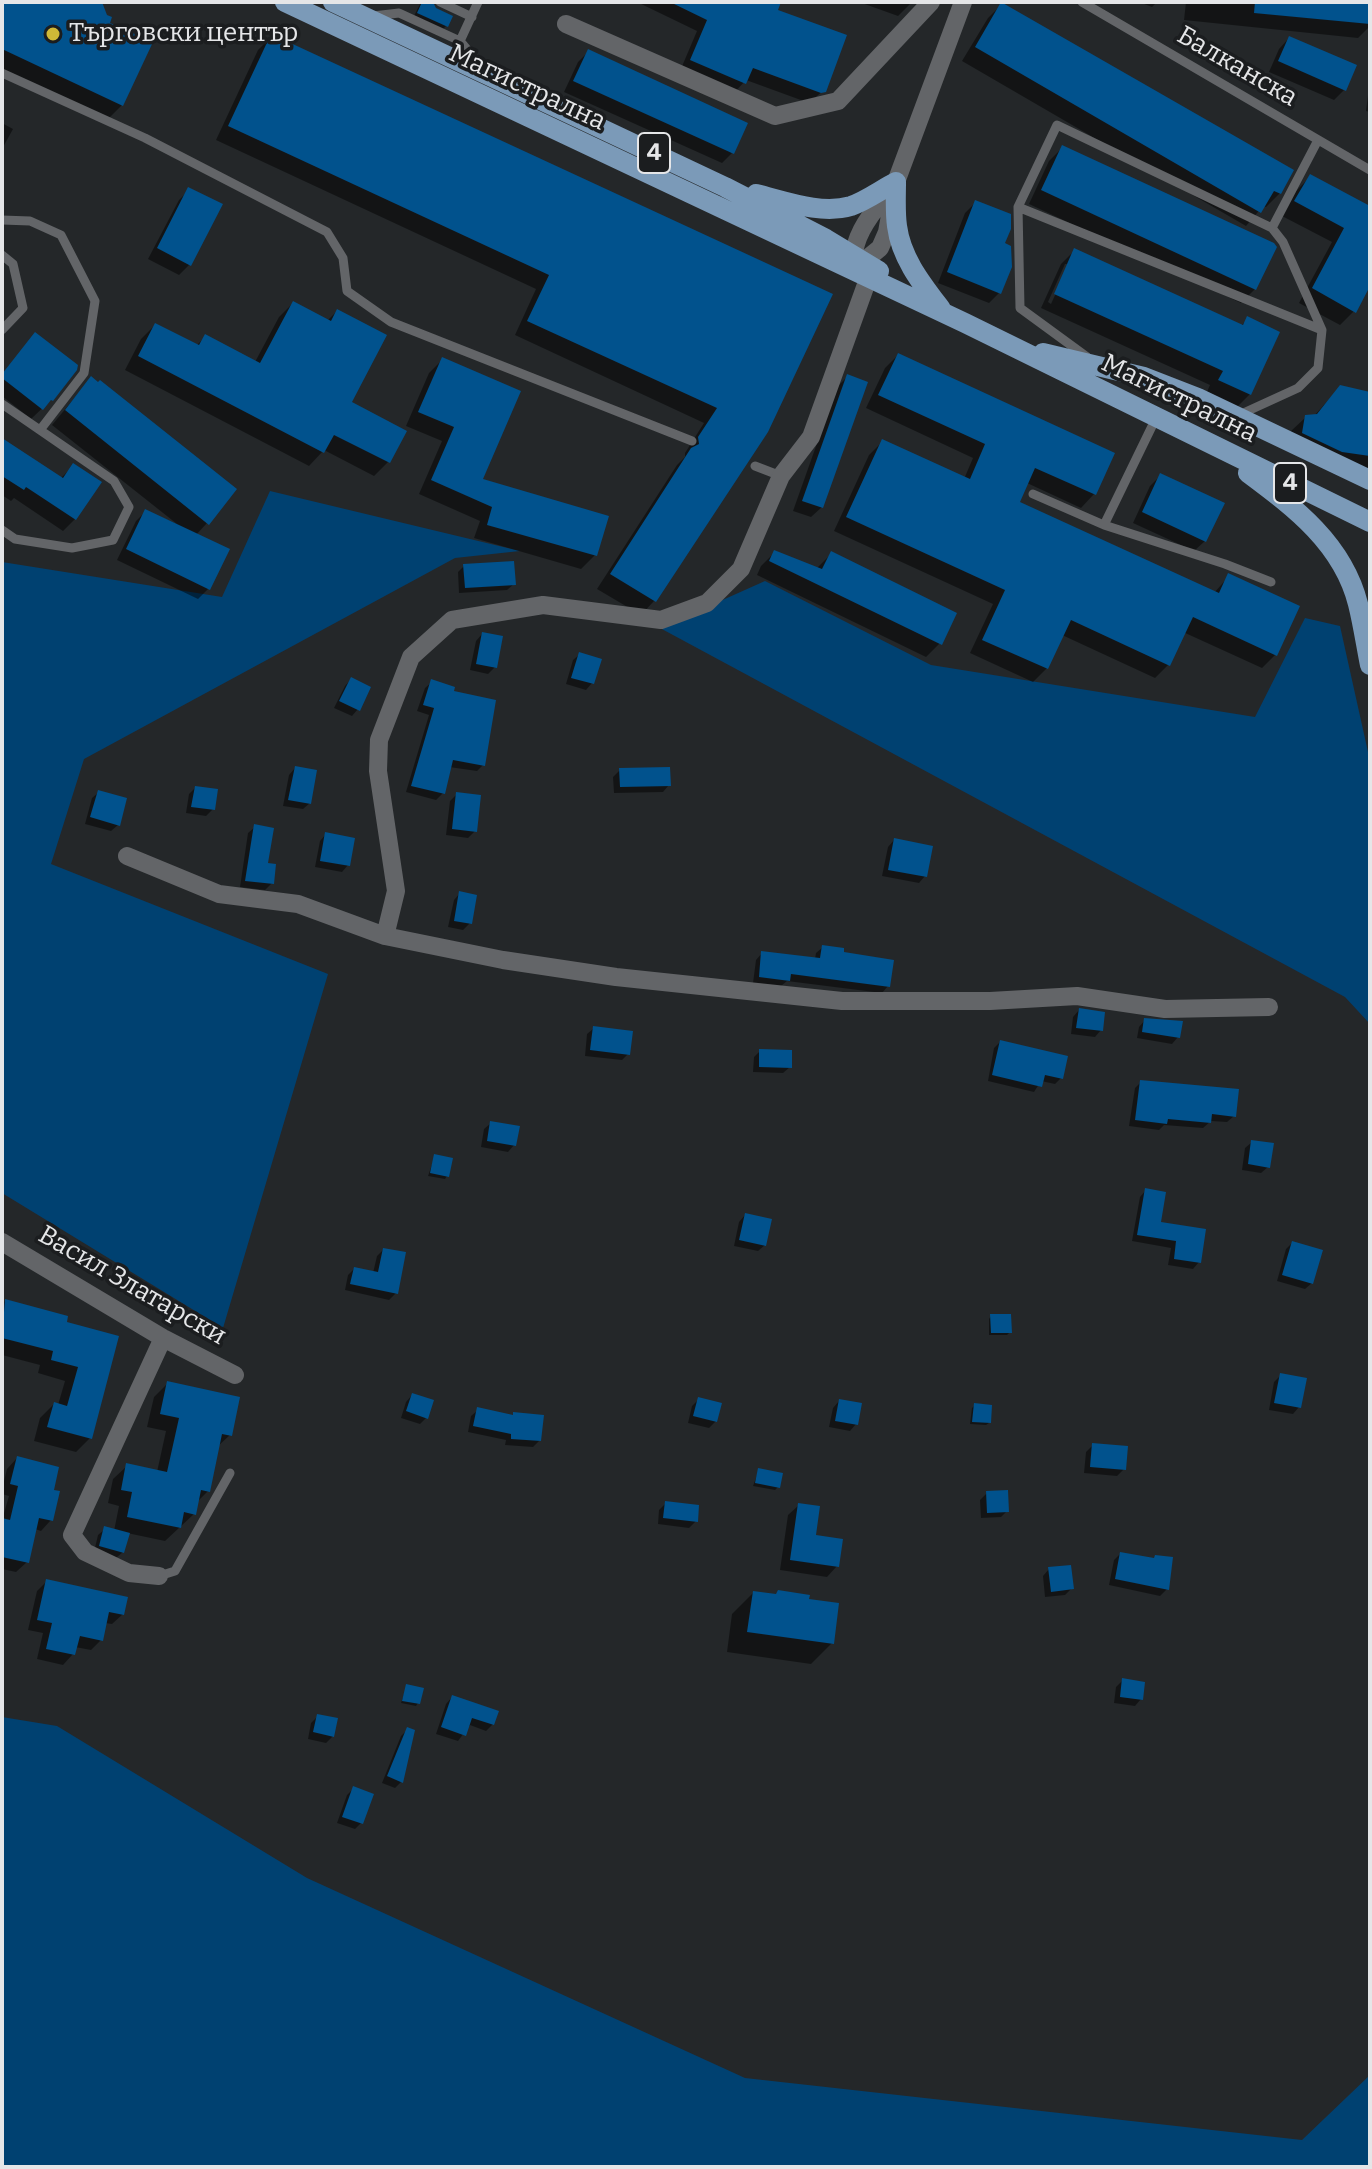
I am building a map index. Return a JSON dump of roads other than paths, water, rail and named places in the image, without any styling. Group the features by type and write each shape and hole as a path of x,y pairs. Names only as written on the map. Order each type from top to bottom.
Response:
{"main road":[{"name":"Магистрална","path":"285,2 856,266 965,323"},
{"name":"Магистрална","path":"333,2 725,187 856,266 965,323 1370,522"},
{"path":"725,187 816,208 837,208 852,206 896,182 897,226 901,243 911,266 941,309"},
{"path":"1011,346 1144,377 1238,415 1370,480"},
{"path":"1210,444 1319,530 1343,565 1358,601 1370,665"}],"street":[{"path":"566,24 775,116 838,101 931,2"},
{"path":"385,936 396,891 378,771 379,740 411,657 452,620 543,605 661,620 707,603 741,569 781,476 811,437 865,224 896,182 963,2"},
{"path":"127,856 219,894 298,904 385,936 503,960 616,977 842,1001 990,1001 1077,996 1165,1009 1269,1007"},
{"name":"Васил Златарски","path":"2,1242 163,1338 235,1375"},
{"path":"159,1576 129,1573 85,1552 72,1535 163,1338"}],"lane":[{"path":"399,13 404,2"},
{"path":"440,2 472,17"},
{"path":"460,41 478,2"},
{"name":"Балканска","path":"1082,2 1370,170"},
{"path":"365,18 399,13 460,41 490,77"},
{"path":"2,73 145,138 327,232 343,258 347,291 391,322 692,441"},
{"path":"1099,366 1020,308 1018,207 1057,125 1272,228 1283,242 1322,330 1318,368 1298,388 1238,415"},
{"path":"1272,228 1318,140"},
{"path":"1018,207 1322,330"},
{"path":"2,220 30,221 61,235 95,301 84,373 40,430"},
{"path":"2,255 13,264 23,308 2,330"},
{"path":"2,404 114,481 129,507 113,540 72,548 15,539 2,530"},
{"path":"1104,525 1156,418"},
{"path":"755,466 781,476"},
{"path":"1033,494 1104,525 1271,582"},
{"path":"159,1576 175,1571 230,1473"}],"place":[{"name":"Търговски център","path":"53,34"}]}
